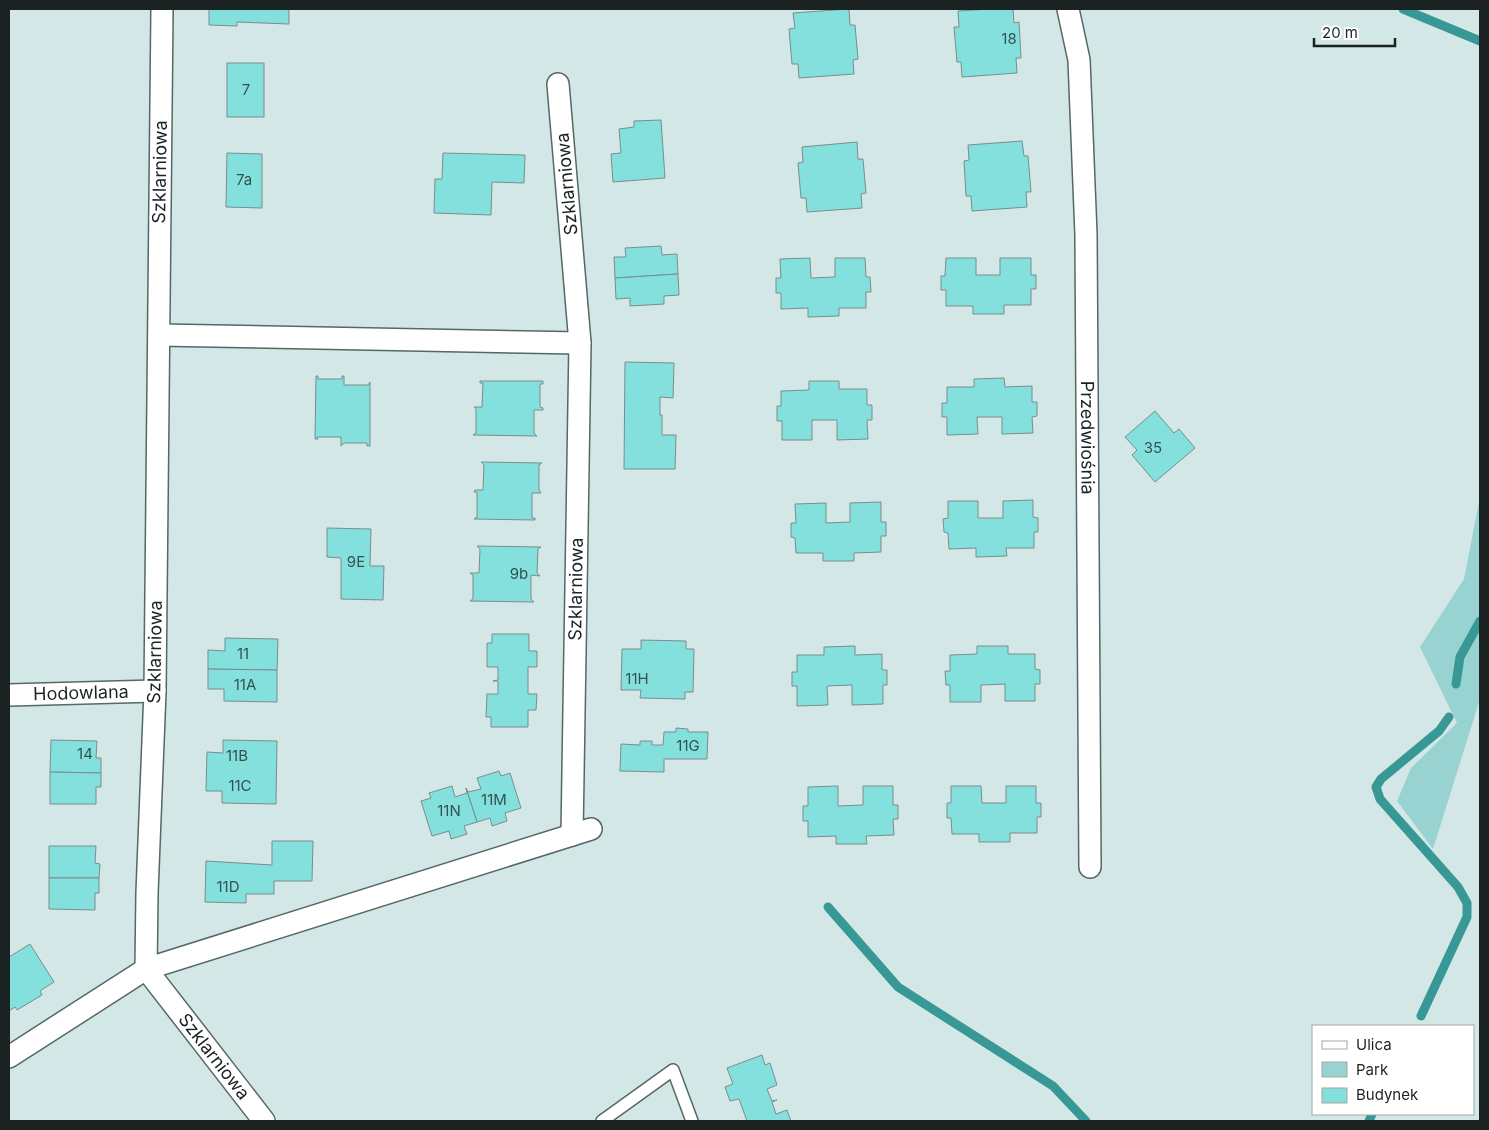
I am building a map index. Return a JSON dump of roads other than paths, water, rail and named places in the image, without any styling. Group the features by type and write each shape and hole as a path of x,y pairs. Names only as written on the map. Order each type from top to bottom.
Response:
{"street":[{"name":"Szklarniowa","path":"162,9 155,691 146,969 264,1121"},
{"name":"Przedwiośnia","path":"1068,9 1079,60 1086,235 1090,867"},
{"name":"Szklarniowa","path":"9,1057 146,969 582,832 580,343 558,84"},
{"path":"159,335 580,343"},
{"name":"Hodowlana","path":"9,694 155,691"}],"lane":[{"path":"602,1121 673,1070 692,1121"}],"waterway":[{"path":"1403,9 1480,41"},
{"path":"1456,684 1460,657 1480,621"},
{"path":"1421,1016 1467,917 1467,903 1458,887 1380,799 1376,787 1381,779 1439,731 1449,717"},
{"path":"828,907 898,987 1053,1086 1086,1121"},
{"path":"1369,1121 1372,1115"}]}
